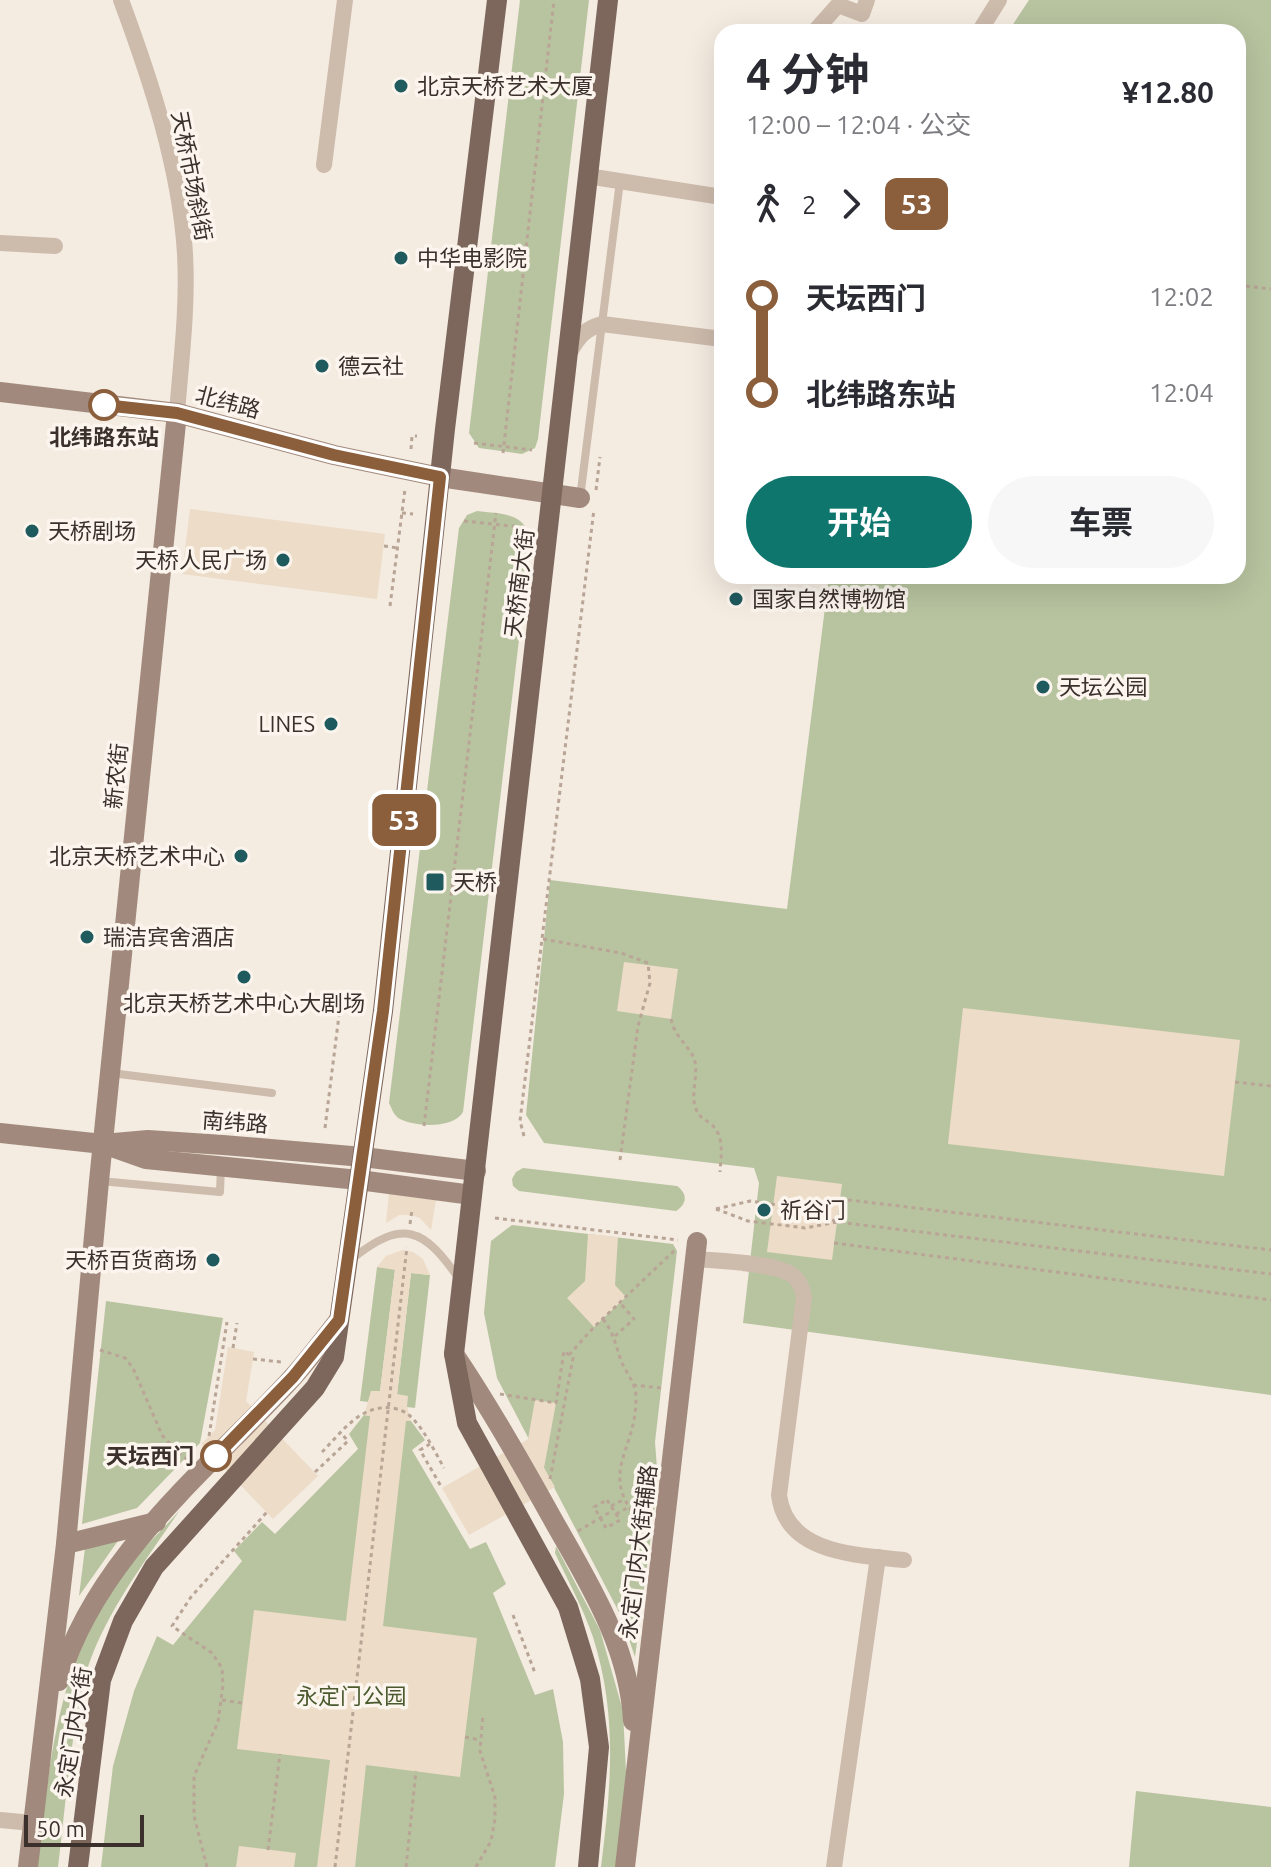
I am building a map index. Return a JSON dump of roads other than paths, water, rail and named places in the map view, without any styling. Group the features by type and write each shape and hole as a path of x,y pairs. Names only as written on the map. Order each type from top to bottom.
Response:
{"main road":[{"path":"363,1157 383,1011 440,477 497,0"},
{"name":"天桥南大街","path":"476,1171 608,0"},
{"name":"永定门内大街","path":"78,1867 101,1680 123,1621 154,1567 280,1429 315,1388 334,1357 363,1157"},
{"path":"476,1171 454,1354 467,1423 568,1607 590,1679 599,1747 588,1867"}],"street":[{"name":"天桥市场斜街","path":"121,0 155,101 181,222 185,289 177,413"},
{"path":"324,165 345,0"},
{"path":"821,24 838,5 862,14 867,0"},
{"path":"984,24 999,0"},
{"path":"587,176 714,196"},
{"path":"1,249 55,246"},
{"path":"568,357 577,338 588,328 602,324 714,338"},
{"name":"北纬路","path":"0,392 177,413 334,455 440,477 554,496 590,497"},
{"name":"新农街","path":"103,1144 177,413"},
{"name":"南纬路","path":"0,1133 103,1144 148,1140 223,1145 476,1171"},
{"name":"南纬路","path":"103,1144 146,1159 359,1180 472,1195"},
{"name":"永定门内大街","path":"45,1727 66,1544 103,1144"},
{"path":"696,1250 779,1269 790,1273 800,1283 804,1297 779,1495 787,1521 805,1539 827,1548 904,1560"},
{"name":"永定门内大街辅路","path":"625,1867 696,1250"},
{"path":"28,1867 45,1727 65,1661 88,1614 129,1553 206,1466 293,1377 339,1320"},
{"path":"454,1354 513,1447 616,1637 632,1695 636,1785"},
{"path":"66,1544 156,1522"},
{"path":"834,1867 878,1557"},
{"path":"0,1820 32,1823"}],"lane":[{"path":"590,497 602,324 620,181"},
{"path":"110,1073 272,1093"},
{"path":"99,1181 220,1192 223,1145"},
{"path":"347,1263 366,1247 398,1234 409,1233 429,1242 462,1283"}],"place":[{"name":"北京天桥艺术大厦","path":"401,86"},
{"name":"中华电影院","path":"401,258"},
{"name":"德云社","path":"322,366"},
{"name":"北纬路东站","path":"104,405"},
{"name":"天桥剧场","path":"32,531"},
{"name":"天桥人民广场","path":"283,560"},
{"name":"国家自然博物馆","path":"736,599"},
{"name":"天坛公园","path":"1043,687"},
{"name":"LINES","path":"331,724"},
{"name":"北京天桥艺术中心","path":"241,856"},
{"name":"天桥","path":"435,882"},
{"name":"瑞洁宾舍酒店","path":"87,937"},
{"name":"北京天桥艺术中心大剧场","path":"244,977"},
{"name":"祈谷门","path":"764,1210"},
{"name":"天桥百货商场","path":"213,1260"},
{"name":"天坛西门","path":"216,1456"}],"park label":[{"name":"永定门公园","path":"351,1696"}]}
